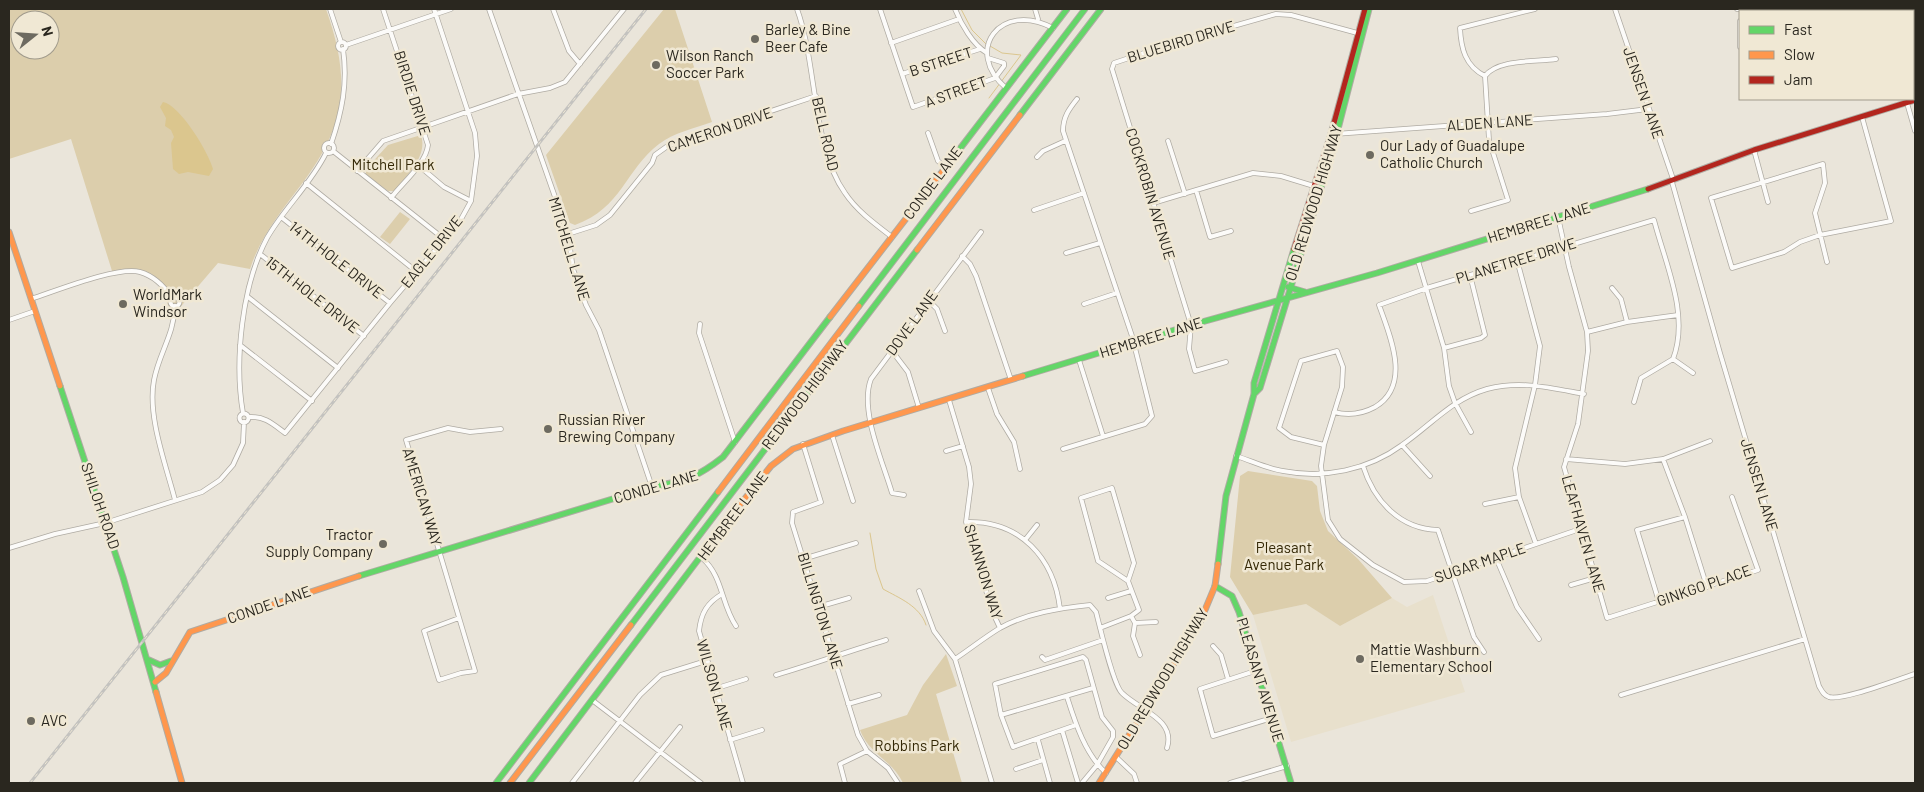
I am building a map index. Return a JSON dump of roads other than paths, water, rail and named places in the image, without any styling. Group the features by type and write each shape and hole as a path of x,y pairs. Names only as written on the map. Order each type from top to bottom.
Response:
{"main road":[{"name":"CONDE LANE","path":"155,682 166,673 190,632 310,591 652,487 694,478 704,473 723,457 735,442 946,168 1004,86 1067,9"},
{"name":"REDWOOD HIGHWAY","path":"496,783 1085,9"},
{"name":"REDWOOD HIGHWAY","path":"510,783 1101,9"},
{"name":"OLD REDWOOD HIGHWAY","path":"1361,34 1364,9"},
{"name":"OLD REDWOOD HIGHWAY","path":"1254,394 1260,388 1284,299 1321,188 1369,9"},
{"name":"HEMBREE LANE","path":"529,783 771,466 803,444 1191,326 1418,261 1558,217 1754,150 1915,100"},
{"name":"OLD REDWOOD HIGHWAY","path":"1099,783 1200,622 1215,586 1222,516 1236,456 1254,394 1254,383 1277,301 1314,186 1334,134"},
{"name":"SHILOH ROAD","path":"9,232 149,660 182,783"},
{"path":"1288,287 1297,291 1310,292"},
{"name":"PLEASANT AVENUE","path":"1215,586 1225,591 1235,602 1258,670 1291,783"},
{"path":"149,660 163,665 174,659"}],"street":[{"path":"330,9 344,43 345,92 341,116 331,144 333,151 444,239"},
{"name":"BIRDIE DRIVE","path":"384,9 427,139 427,151 391,198"},
{"name":"EAGLE DRIVE","path":"249,417 262,417 285,433 390,303 460,221 471,201 477,156 469,112 434,9"},
{"path":"344,43 390,30 451,9"},
{"name":"MITCHELL LANE","path":"489,9 568,234 575,277 586,305 599,330 652,487"},
{"path":"553,9 569,51 580,64"},
{"path":"357,171 383,141 518,94 550,88 565,82 624,9"},
{"name":"BELL ROAD","path":"797,9 806,41 828,157 846,195 864,215 892,238"},
{"path":"886,9 881,10 902,74"},
{"path":"955,9 959,19 980,49 988,53"},
{"path":"1034,9 1038,19"},
{"path":"1485,76 1468,64 1461,45 1460,28 1535,9"},
{"name":"JENSEN LANE","path":"1615,9 1672,179 1720,353 1819,686 1824,695 1831,698 1854,693 1915,674"},
{"path":"1740,10 1748,9"},
{"name":"BLUEBIRD DRIVE","path":"1114,63 1184,40 1276,14 1292,16 1361,34"},
{"path":"1004,86 997,80 988,53 990,42 996,30 1003,24 1024,17 1038,19 1053,28"},
{"path":"891,43 959,19"},
{"name":"B STREET","path":"902,74 980,49"},
{"name":"A STREET","path":"902,74 913,107 997,80 1004,63 988,53"},
{"path":"1471,211 1508,200 1489,140 1485,76 1491,68 1505,64 1556,59"},
{"name":"COCKROBIN AVENUE","path":"1114,63 1112,69 1191,326"},
{"name":"CAMERON DRIVE","path":"568,234 596,225 610,215 652,163 655,155 669,145 816,96"},
{"path":"1063,449 1145,424 1152,416 1134,343 1065,141 1063,123 1068,111 1077,98"},
{"path":"1907,103 1915,131"},
{"name":"ALDEN LANE","path":"1334,134 1648,109"},
{"path":"1827,262 1820,235 1815,213 1825,182 1823,164 1711,198 1732,268 1784,252 1800,242 1820,235 1891,221 1862,118"},
{"path":"928,133 938,161 946,168"},
{"path":"1037,157 1043,151 1065,141"},
{"path":"1168,141 1185,194"},
{"path":"326,153 325,145 331,144"},
{"path":"1754,150 1768,202"},
{"path":"9,548 55,534 105,524 202,492 229,472 243,443 244,422 249,417 243,413 238,385 240,345 248,297 260,254 268,237 326,153 333,151"},
{"path":"418,165 444,187 471,201"},
{"path":"1153,203 1252,173 1265,172 1321,188"},
{"path":"306,183 417,272"},
{"path":"1196,190 1210,237 1231,231"},
{"path":"1034,210 1084,193"},
{"name":"14TH HOLE DRIVE","path":"282,217 390,303"},
{"name":"LEAFHAVEN LANE","path":"1558,217 1587,332 1588,351 1584,394 1578,424 1566,459 1566,478 1607,618"},
{"name":"PLANETREE DRIVE","path":"1334,412 1353,414 1366,412 1380,403 1391,390 1395,377 1395,359 1379,305 1517,260 1654,220 1678,315"},
{"name":"DOVE LANE","path":"904,495 892,493 871,422 866,401 867,389 870,379 981,232"},
{"path":"1066,253 1100,243"},
{"name":"15TH HOLE DRIVE","path":"260,254 364,336"},
{"path":"962,256 970,264 976,276 1011,380"},
{"path":"1517,260 1540,346 1535,384 1515,468 1519,497 1536,544"},
{"path":"1418,261 1444,348 1448,386 1454,403 1471,432"},
{"path":"31,299 116,273 135,271 155,279 172,298 179,300 179,304 175,306 172,330 154,380 153,400 161,448 175,500"},
{"path":"1444,348 1481,338 1485,335 1470,275"},
{"path":"1612,288 1621,299 1627,322"},
{"path":"1084,304 1117,293"},
{"path":"248,297 338,368"},
{"path":"172,298 170,303 175,306"},
{"path":"928,300 937,310 945,331"},
{"path":"9,320 35,311"},
{"path":"1587,332 1627,322 1678,315 1680,335 1672,359 1641,378 1634,402"},
{"path":"700,324 699,333 735,442"},
{"path":"1191,326 1189,349 1195,371 1226,362"},
{"path":"240,345 312,401"},
{"path":"892,351 908,372 919,408"},
{"name":"SUGAR MAPLE","path":"1324,445 1291,437 1279,428 1301,361 1337,351 1343,367 1342,387 1324,445 1321,474 1328,520 1340,539 1373,565 1404,582 1427,582 1580,529"},
{"path":"1672,359 1694,373"},
{"path":"1079,360 1103,436"},
{"path":"1236,456 1282,471 1321,474 1363,466 1402,445 1454,403 1492,388 1535,384 1584,394"},
{"path":"988,388 996,414 1014,442 1020,469"},
{"name":"SHANNON WAY","path":"949,400 963,446 971,484 966,522 992,611 1000,628"},
{"path":"243,413 239,417 244,422"},
{"name":"AMERICAN WAY","path":"459,618 424,630 439,680 461,672 475,671 406,440 448,428 470,432 501,429"},
{"path":"832,435 853,501"},
{"path":"1566,459 1625,464 1663,459 1710,440"},
{"name":"BILLINGTON LANE","path":"803,444 821,502 793,512 792,523 858,735 867,751 888,768 898,783"},
{"path":"1402,445 1430,476"},
{"path":"946,451 963,446"},
{"path":"1663,459 1685,517 1707,586"},
{"path":"1363,466 1372,489 1387,508 1399,518 1422,530 1438,530 1474,637 1484,652"},
{"path":"1100,628 1131,616 1139,610 1128,581 1134,563 1112,488 1081,498 1098,561 1128,581"},
{"path":"1485,504 1519,497"},
{"name":"GINKGO PLACE","path":"1607,618 1758,570 1732,497"},
{"path":"1659,602 1636,530 1685,517"},
{"path":"966,522 980,522 1012,532 1026,540 1047,565 1056,585 1060,609"},
{"path":"1026,540 1037,525"},
{"path":"803,559 856,543"},
{"path":"702,558 714,570 730,616 736,626"},
{"path":"1496,558 1517,607 1539,640"},
{"path":"1571,586 1595,578"},
{"path":"919,590 934,631 955,659 992,783"},
{"path":"1108,598 1131,591"},
{"name":"WILSON LANE","path":"722,594 706,606 700,620 699,631 714,689 743,783"},
{"path":"818,607 849,598"},
{"path":"955,659 1000,628 1020,619 1060,609 1090,605 1096,612 1120,692 1165,725 1170,740 1167,748"},
{"path":"1131,616 1134,623 1133,636 1140,655"},
{"path":"1134,623 1156,622"},
{"path":"1621,695 1805,639"},
{"path":"776,675 829,660 886,640"},
{"path":"1042,657 1045,660 1103,640"},
{"path":"1212,646 1221,655 1228,679"},
{"path":"1076,725 1038,740 1013,747 1001,715 995,684 1083,657 1088,664 1102,718 1113,731 1112,741 1097,765 1082,783"},
{"path":"572,783 640,695 661,675 706,661"},
{"path":"1258,670 1200,689 1213,736 1272,718"},
{"path":"714,689 746,679"},
{"path":"1001,715 1093,688"},
{"path":"848,704 879,695"},
{"path":"1067,696 1076,725 1097,765 1106,772"},
{"path":"592,700 701,783"},
{"path":"635,783 680,728"},
{"path":"730,740 762,730"},
{"path":"1062,730 1078,783"},
{"path":"1038,740 1050,783"},
{"path":"845,783 840,764 867,751"},
{"path":"1116,757 1134,774 1137,783"},
{"path":"1016,769 1043,760"},
{"path":"1230,783 1287,766"}],"waterway":[{"path":"961,9 972,30 986,44"},
{"path":"989,98 1021,55 1002,53 990,46"},
{"path":"870,533 876,569 883,589 914,608 923,618 926,625"}],"railway":[{"path":"30,783 646,9"}],"place":[{"name":"Barley & Bine Beer Cafe","path":"755,39"},
{"name":"Wilson Ranch Soccer Park","path":"656,65"},
{"name":"Our Lady of Guadalupe Catholic Church","path":"1370,155"},
{"name":"WorldMark Windsor","path":"123,304"},
{"name":"Russian River Brewing Company","path":"548,429"},
{"name":"Tractor Supply Company","path":"383,544"},
{"name":"Mattie Washburn Elementary School","path":"1360,659"},
{"name":"AVC","path":"31,721"}],"park label":[{"name":"Mitchell Park","path":"393,165"},
{"name":"Pleasant Avenue Park","path":"1284,556"},
{"name":"Robbins Park","path":"917,746"}]}
